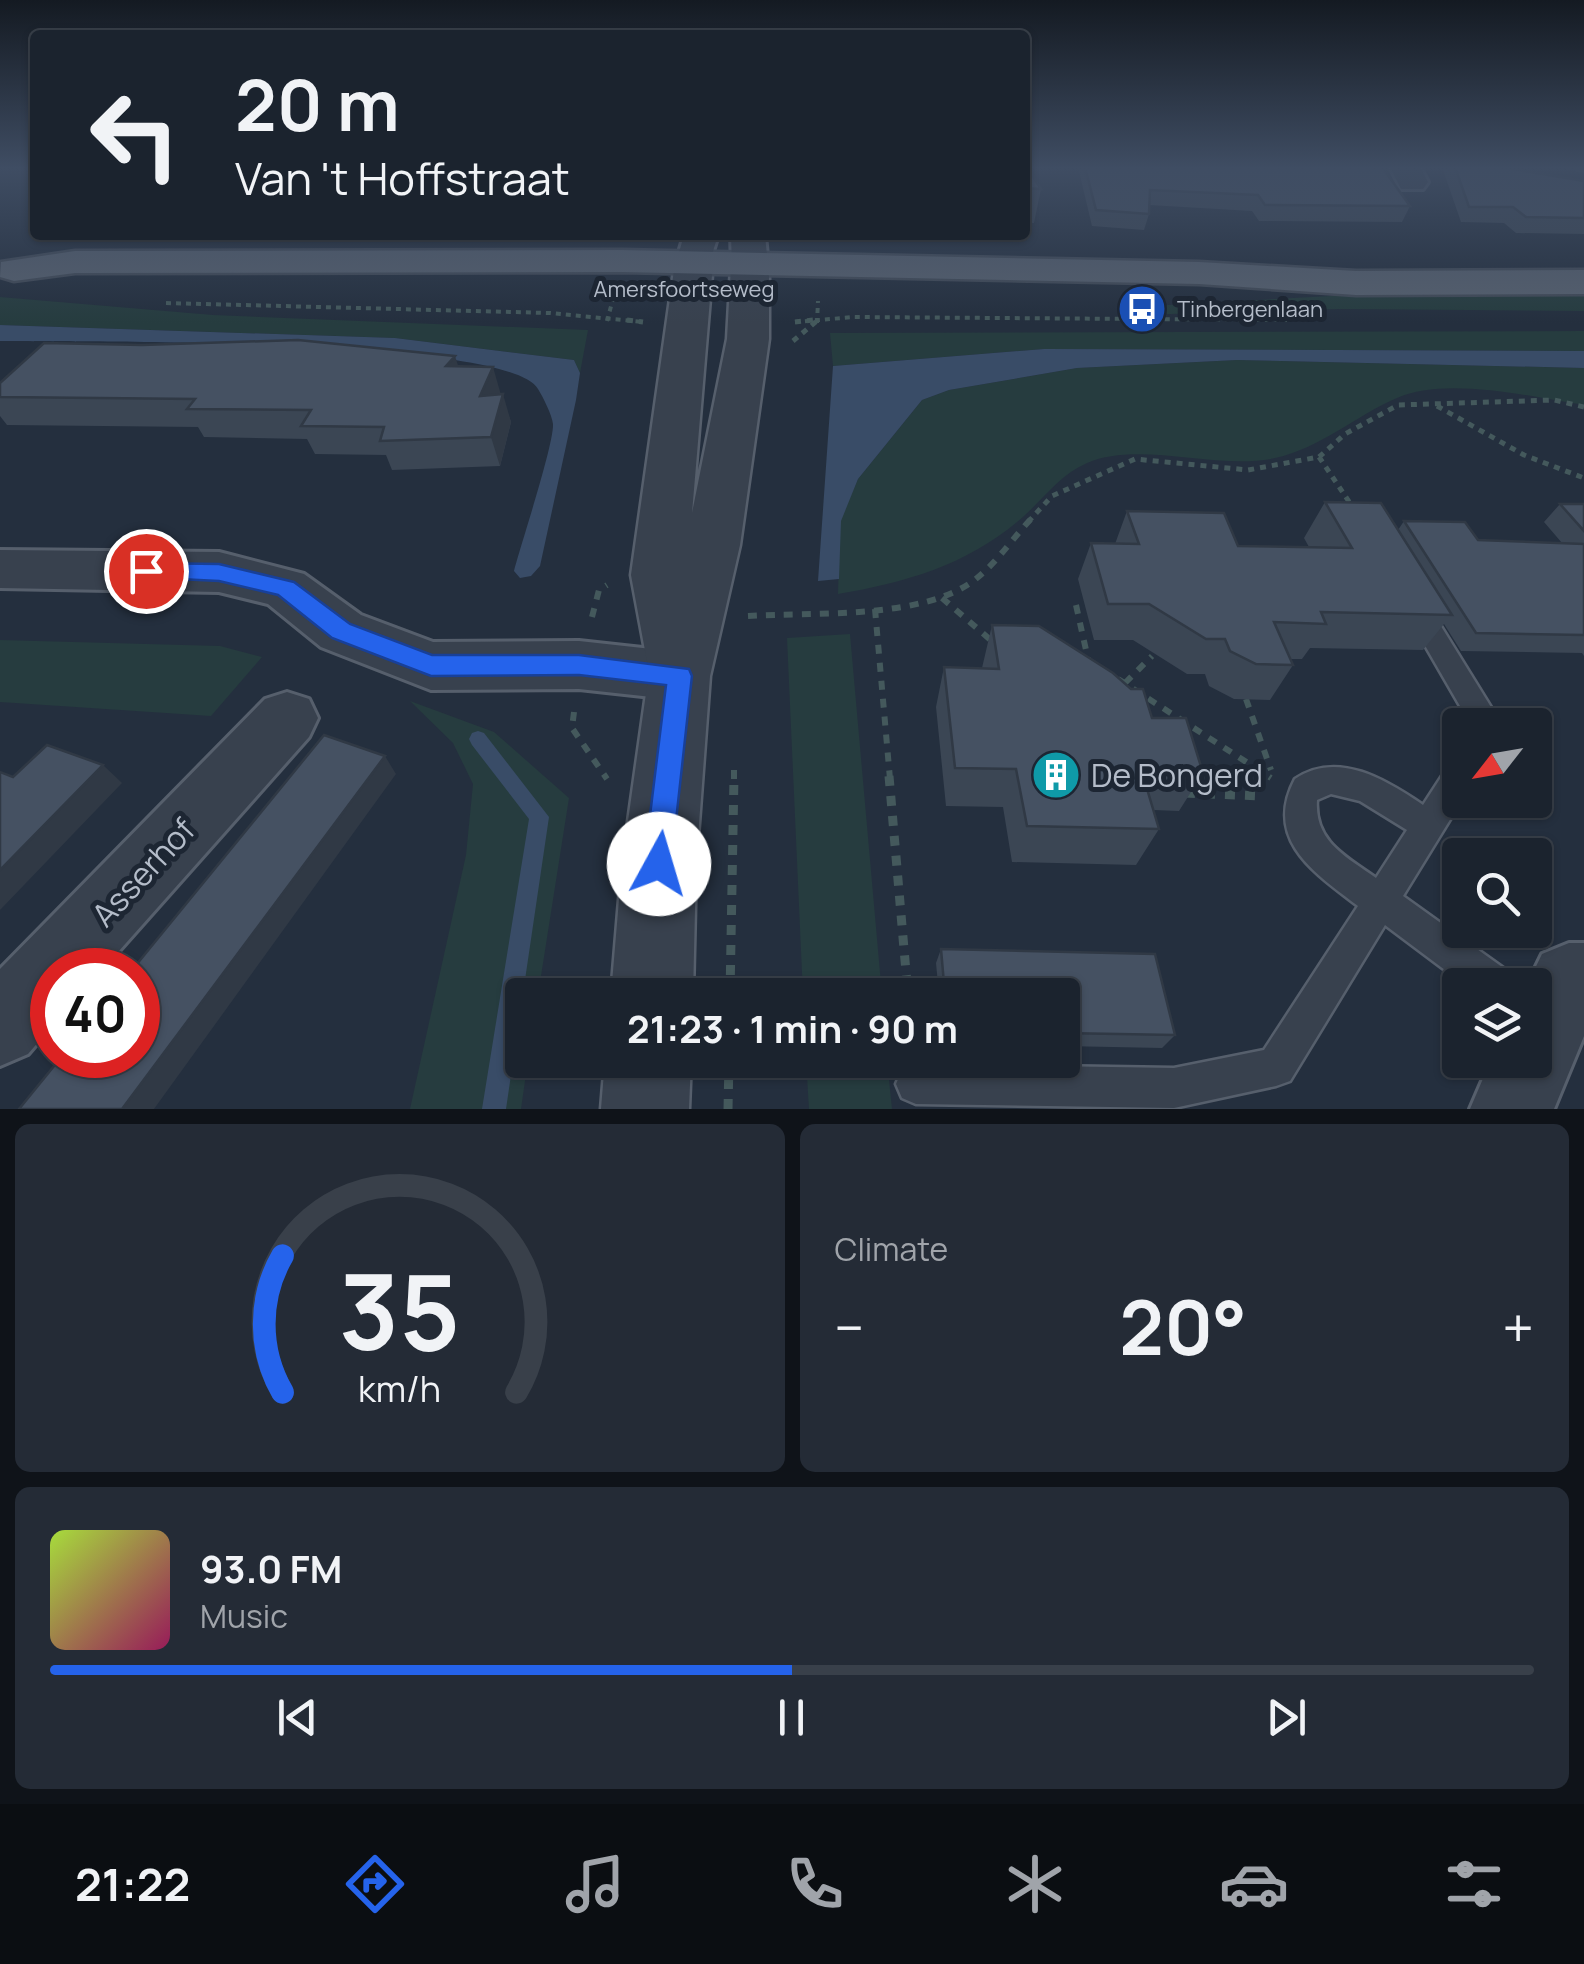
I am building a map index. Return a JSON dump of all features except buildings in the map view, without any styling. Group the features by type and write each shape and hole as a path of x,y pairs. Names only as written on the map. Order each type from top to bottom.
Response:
{"main road":[{"name":"Amersfoortseweg","path":"7,269 53,277 749,263 1169,295 1356,283 1584,282"}],"street":[{"path":"680,676 659,575 696,263"},
{"path":"653,978 659,864 680,676 714,544 748,340 749,263"},
{"path":"0,569 219,572 285,588 341,631 431,666 579,665 680,676"},
{"name":"Asserhof","path":"0,1026 287,718"},
{"path":"645,1109 647,1078"},
{"path":"1512,1109 1521,1078"}],"lane":[{"path":"1370,532 1477,708"},
{"path":"1428,826 1367,788 1347,782 1311,786 1300,797 1297,814 1310,846 1380,904 1468,968"},
{"path":"916,1084 1174,1088 1276,1067 1442,804"}],"path":[{"path":"741,635 742,616 876,609 942,598 977,578 1052,496 1136,458 1248,470 1319,457 1345,434 1398,405 1554,400 1584,406"},
{"path":"1435,405 1524,455 1584,478"},
{"path":"1319,457 1370,532"},
{"path":"942,598 998,646"},
{"path":"1076,604 1083,660 1100,667"},
{"path":"876,609 907,978"},
{"path":"1115,693 1152,656"},
{"path":"579,665 572,728 611,784"},
{"path":"1112,675 1275,780 1246,699"},
{"path":"730,978 735,749"},
{"path":"1174,793 1300,797"},
{"path":"728,1109 729,1078"}],"green space":[{"path":"1584,291 1584,311 1340,309 1138,315 1132,307 1330,296"},
{"path":"0,297 213,315 588,330 580,373 574,360 395,338 0,325"},
{"path":"1584,331 1584,351 1044,349 833,366 830,333"},
{"path":"1237,360 1584,368 1584,405 1489,390 1440,389 1397,398 1308,447 1275,458 1229,461 1131,454 1108,457 1069,473 1003,533 960,559 889,584 838,594 840,521 858,479 922,400 949,390 1077,368"},
{"path":"850,634 880,978 802,978 787,638"},
{"path":"0,640 220,646 262,657 211,716 0,702"},
{"path":"410,701 494,732 569,798 541,978 505,978 505,1078 525,1078 521,1109 410,1109 466,855 473,784 453,743"},
{"path":"807,1078 889,1078 892,1109 809,1109"}],"water":[{"path":"0,325 395,338 574,360 580,373 576,400 540,566 531,576 520,578 514,571 553,424 538,389 509,372 452,360 375,351 196,343 0,341"},
{"path":"1044,349 1584,351 1584,368 1237,360 1077,368 949,390 922,400 858,479 841,521 839,579 818,581 833,366"}],"waterway":[{"path":"478,739 539,817 494,1109"}],"place":[{"name":"Tinbergenlaan","path":"1142,309"},
{"name":"De Bongerd","path":"1056,775"}],"route":[{"path":"146,571 219,572 285,588 341,631 431,666 579,665 680,676 659,864"}]}
